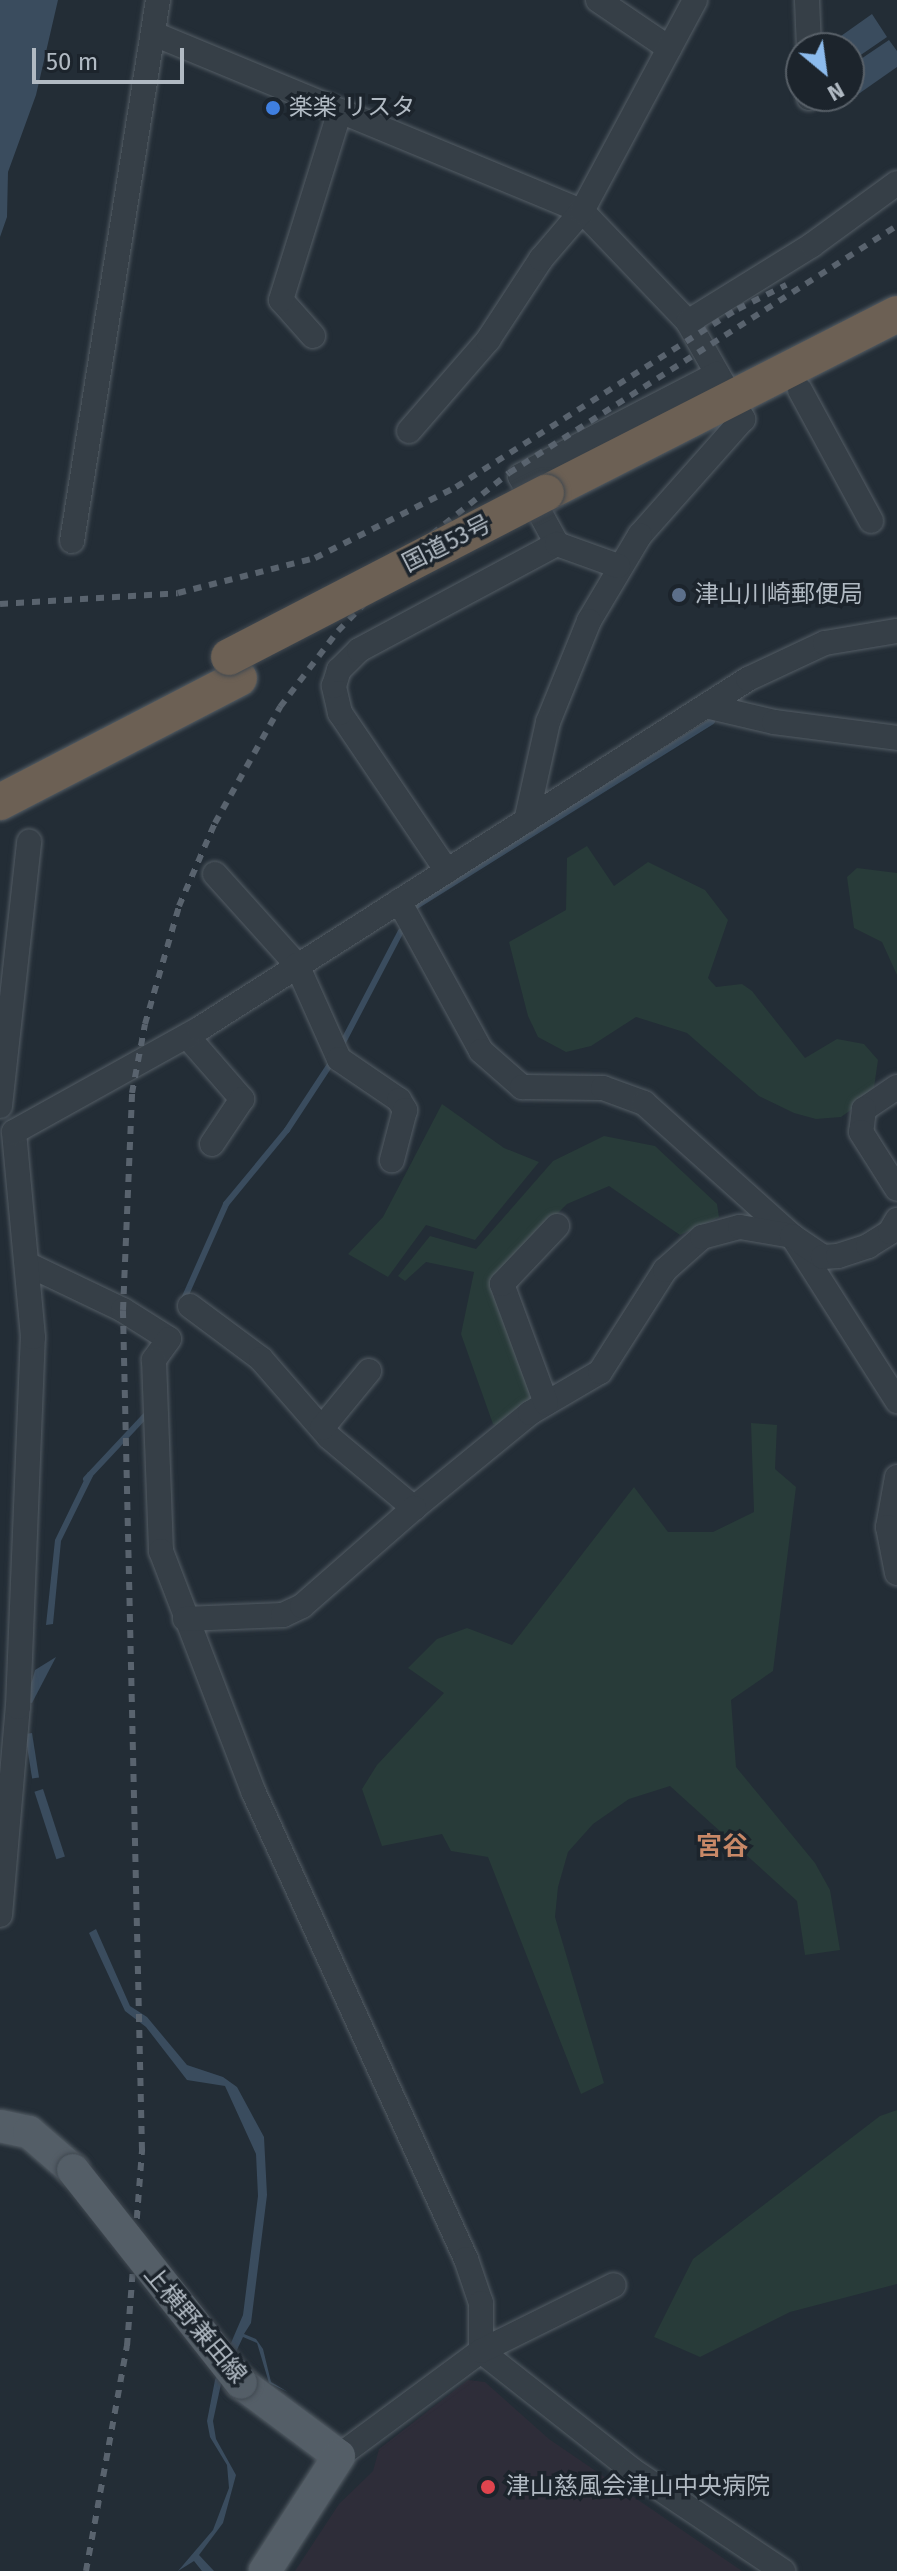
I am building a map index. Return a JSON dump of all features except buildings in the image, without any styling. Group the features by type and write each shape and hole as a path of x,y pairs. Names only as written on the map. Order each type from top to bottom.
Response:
{"highway":[{"name":"国道53号","path":"12,784 234,667 553,517 731,397 897,314"},
{"name":"国道53号","path":"731,397 800,390 897,340"}],"main road":[{"name":"上横野兼田線","path":"0,2126 29,2132 73,2170 241,2383 339,2456"},
{"path":"265,2571 339,2456"}],"street":[{"path":"72,541 158,0"},
{"path":"598,0 669,48"},
{"path":"409,431 488,340 541,259 582,211 695,0"},
{"path":"807,0 808,32"},
{"path":"154,34 582,211 688,322 731,397"},
{"path":"313,336 281,300 340,111"},
{"path":"688,322 812,245 897,183"},
{"path":"800,390 871,521"},
{"path":"618,566 553,517 520,476 731,397"},
{"path":"526,821 534,771 553,709 589,621 618,566 731,397"},
{"path":"447,871 343,718 335,681 359,650 553,517"},
{"path":"0,1915 18,1707 33,1337 27,1264 7,1134 187,1036 782,660 825,643 897,631"},
{"path":"706,706 774,722 897,738"},
{"path":"0,1106 29,842"},
{"path":"215,874 297,965 339,1059 399,1100 405,1110 392,1160"},
{"path":"399,901 481,1051 516,1084 626,1092 792,1236 823,1257 838,1256 868,1246 890,1232 897,1220"},
{"path":"187,1036 242,1099 212,1144"},
{"path":"897,1087 864,1109 861,1132 897,1189"},
{"path":"546,1403 502,1284 557,1226"},
{"path":"185,1619 283,1615 302,1606 414,1508 546,1403 600,1372 665,1270 702,1237 740,1227 792,1236 897,1401"},
{"path":"27,1264 123,1310 169,1339 154,1360 155,1476 161,1551 254,1793 466,2259 481,2303 481,2351"},
{"path":"190,1306 261,1359 322,1428 414,1508"},
{"path":"322,1428 369,1371"},
{"path":"897,1477 888,1527 897,1573"},
{"path":"339,2456 481,2351 614,2285"},
{"path":"481,2351 632,2470 783,2571"}],"shaded area":[{"name":"津山慈風会津山中央病院","path":"468,2380 485,2382 549,2439 742,2571 295,2571 339,2504 373,2471 379,2449"}],"green space":[{"path":"587,846 614,886 648,862 705,890 728,920 708,978 716,987 742,984 752,991 805,1058 837,1039 864,1044 878,1060 873,1094 841,1117 816,1119 794,1113 759,1096 687,1033 636,1017 591,1046 566,1052 538,1037 528,1016 509,942 566,910 567,858"},
{"path":"857,868 897,873 897,975 882,942 854,928 847,877"},
{"path":"442,1104 504,1148 539,1162 475,1240 426,1225 388,1277 348,1254 383,1217"},
{"path":"604,1136 655,1146 717,1204 719,1217 680,1235 609,1186 567,1204 491,1280 532,1375 537,1401 503,1427 493,1424 461,1334 474,1272 426,1262 405,1281 398,1276 430,1236 476,1249 553,1161"},
{"path":"751,1423 777,1425 775,1469 796,1487 773,1671 731,1700 736,1767 815,1863 830,1890 840,1950 805,1955 797,1901 670,1786 629,1799 593,1824 568,1852 558,1887 555,1917 604,2083 581,2094 488,1857 451,1851 442,1834 382,1846 362,1789 377,1765 444,1693 408,1668 437,1639 467,1628 512,1645 634,1487 668,1532 713,1532 754,1512"},
{"path":"897,2110 897,2284 790,2312 700,2357 654,2337 693,2259 880,2116"}],"water":[{"path":"0,0 58,0 36,95 8,172 7,217 0,237"},
{"path":"872,14 887,37 865,52 865,32 847,32"},
{"path":"889,40 897,51 897,67 865,89 865,56"},
{"path":"88,1472 93,1476 61,1541 53,1624 46,1625 55,1540"},
{"path":"56,1657 32,1703 26,1702 35,1670"},
{"path":"32,1733 39,1777 32,1779 25,1734"},
{"path":"43,1789 65,1857 56,1859 34,1792"},
{"path":"96,1929 130,2006 147,2017 187,2065 223,2077 237,2087 264,2137 267,2195 251,2323 244,2334 256,2339 263,2349 271,2382 288,2392 269,2383 257,2343 243,2337 221,2384 213,2421 216,2439 236,2475 223,2523 199,2555 214,2571 202,2571 194,2561 178,2571 213,2530 229,2488 227,2465 210,2437 207,2421 215,2380 243,2315 258,2196 256,2154 225,2086 187,2080 146,2027 125,2011 89,1933"}],"waterway":[{"path":"410,910 712,721"},
{"path":"342,1044 401,931"},
{"path":"184,1299 226,1204 287,1130 331,1063"},
{"path":"86,1479 145,1416"}],"railway":[{"path":"86,2571 127,2346 142,2150 123,1310 132,1093 145,1024 179,906 215,823 280,707 338,631 432,534 509,473 897,226"},
{"path":"0,604 178,593 315,558 456,487 738,309 786,285"}],"place":[{"name":"楽楽 リスタ","path":"273,108"},
{"name":"津山川崎郵便局","path":"679,595"},
{"name":"津山慈風会津山中央病院","path":"488,2487"}],"district":[{"name":"宮谷","path":"722,1847"}]}
